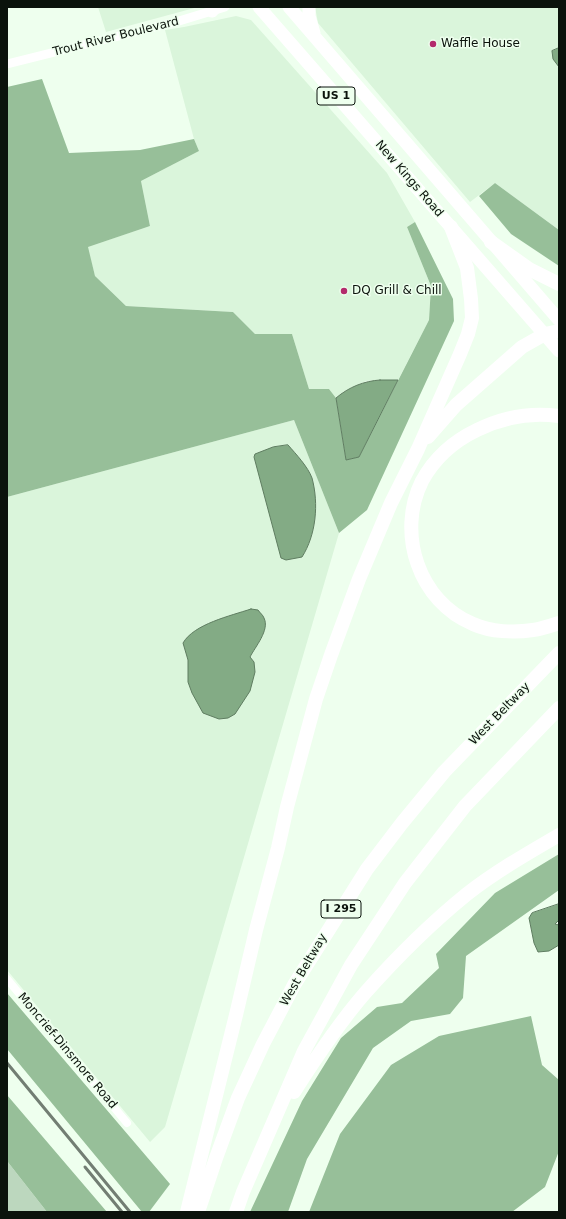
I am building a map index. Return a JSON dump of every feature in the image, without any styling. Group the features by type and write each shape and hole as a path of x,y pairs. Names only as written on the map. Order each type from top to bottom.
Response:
{"highway":[{"name":"New Kings Road","path":"259,7 559,351"},
{"name":"New Kings Road","path":"289,7 559,320"},
{"path":"309,7 309,16 314,37"},
{"path":"187,1212 233,1030 256,930 316,700 359,579 391,503 418,449 468,334 472,318 467,268 451,227"},
{"path":"491,242 530,269 559,284"},
{"path":"418,449 462,400 522,347 545,334 559,330"},
{"path":"559,416 523,415 505,418 481,428 454,444 430,468 422,482 414,501 411,525 412,545 419,571 424,581 437,599 455,615 487,629 507,632 533,630 559,623"},
{"name":"West Beltway","path":"198,1212 238,1098 263,1044 294,985 367,869 444,772 559,653"},
{"name":"I 295","path":"236,1212 243,1192 304,1051 351,965 405,883 465,806 559,708"},
{"path":"273,1124 319,1053 364,994 410,946 468,894 525,855 559,835"}],"street":[{"name":"Trout River Boulevard","path":"7,64 179,21 214,9 225,7"},
{"name":"Moncrief-Dinsmore Road","path":"7,979 127,1123"}],"shaded area":[{"path":"98,7 198,7 106,32"},
{"path":"315,7 559,7 559,230 495,183 470,202 318,23"},
{"path":"236,16 251,20 387,173 415,222 407,227 431,286 429,320 398,380 366,381 343,392 336,398 329,389 309,389 292,334 255,334 233,312 126,306 95,276 87,247 150,226 141,181 199,151 194,139 165,30"},
{"path":"559,48 559,67 553,59 552,51"},
{"path":"42,79 69,153 140,150 194,139 199,151 141,181 150,226 88,247 95,276 126,306 233,312 255,334 292,334 309,389 329,389 336,398 346,460 359,457 429,320 431,286 407,227 415,222 453,299 454,321 367,510 339,533 294,420 7,497 7,87"},
{"path":"495,183 559,230 559,266 511,234 479,196"},
{"path":"380,380 398,380 359,457 346,460 336,398 357,385"},
{"path":"294,420 339,533 165,1127 150,1142 7,970 7,497"},
{"path":"288,445 305,465 312,478 316,509 313,529 307,548 302,557 286,560 281,558 254,457 255,454 273,447"},
{"path":"251,609 258,610 264,617 265,628 264,633 250,657 254,662 255,672 250,691 235,714 228,718 219,719 203,713 192,693 188,682 188,660 183,643 188,636 204,626"},
{"path":"559,854 559,890 466,956 463,998 450,1014 411,1021 373,1048 307,1159 288,1212 250,1212 302,1101 341,1038 377,1007 402,1003 439,968 436,954 495,893"},
{"path":"559,904 559,920 555,924 559,925 559,945 549,951 538,952 534,943 529,918 532,913"},
{"path":"7,993 170,1184 149,1212 142,1212 7,1049"},
{"path":"531,1016 542,1065 559,1080 559,1151 545,1187 512,1212 309,1212 340,1134 391,1065 439,1036"},
{"path":"7,1095 107,1212 47,1212 7,1161"},
{"path":"7,1161 47,1212 7,1212"}],"railway":[{"path":"7,1063 130,1212"},
{"path":"85,1167 122,1212"}],"place":[{"name":"Waffle House","path":"433,44"},
{"name":"DQ Grill & Chill","path":"344,291"}]}
